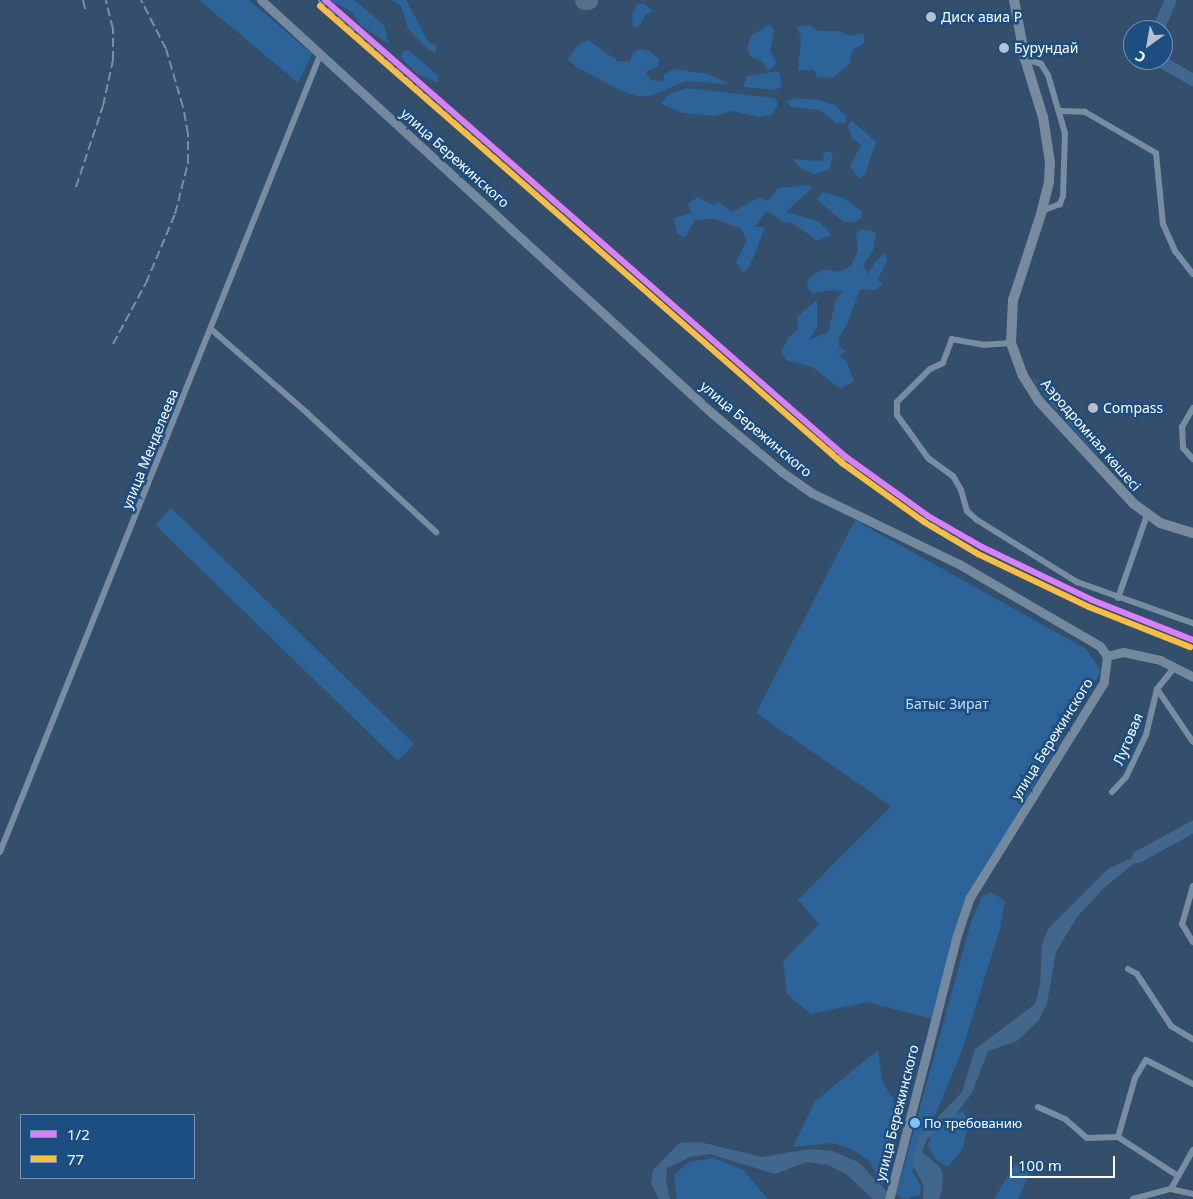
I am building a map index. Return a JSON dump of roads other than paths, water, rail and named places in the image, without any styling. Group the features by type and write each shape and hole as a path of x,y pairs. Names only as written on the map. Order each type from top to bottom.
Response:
{"main road":[{"name":"улица Бережинского","path":"261,0 713,414 782,472 812,492 959,564 1100,646 1107,656 1104,682 970,897 955,944 889,1199"},
{"name":"Аэродромная көшесі","path":"1014,0 1025,59 1047,138 1049,182 1042,212 1013,300 1010,343 1022,374 1038,400 1147,515 1160,524 1193,534"},
{"path":"1107,656 1123,652 1160,660 1193,677"}],"street":[{"name":"улица Менделеева","path":"0,852 212,330 320,55"},
{"path":"1025,59 1041,64 1048,75 1065,133 1063,196 1054,208 1042,212"},
{"path":"1060,111 1085,112 1156,153 1163,224 1174,251 1193,274"},
{"path":"212,330 307,412 436,532"},
{"path":"1010,343 985,345 958,338 952,339 943,364 930,369 903,393 897,402 897,415 928,458 953,476 970,515 1077,582 1193,624"},
{"path":"1193,408 1182,427 1183,448 1193,459"},
{"path":"1118,598 1147,515"},
{"name":"Луговая","path":"1112,792 1126,777 1146,735 1157,689 1175,667"},
{"path":"1157,689 1193,742"},
{"path":"1193,886 1182,924 1193,942"},
{"path":"1128,969 1137,974 1171,1026 1193,1039"},
{"path":"1118,1137 1135,1078 1146,1060 1193,1084"},
{"path":"1038,1107 1065,1119 1087,1138 1118,1137 1178,1176"},
{"path":"1171,1189 1193,1150"},
{"path":"1133,1199 1171,1189 1193,1194"}],"waterway":[{"path":"1162,20 1171,0"},
{"path":"1173,69 1193,80"},
{"path":"1138,857 1193,827"}],"railway":[{"path":"83,0 86,13"},
{"path":"76,187 103,106 113,60 113,29 106,0"},
{"path":"113,344 146,283 175,214 188,163 188,134 183,107 166,49 141,0"},
{"path":"318,0 778,406 864,477 909,510 999,564 1080,604 1193,647"}],"place":[{"name":"Диск авиа Р","path":"931,17"},
{"name":"Бурундай","path":"1004,48"},
{"name":"Compass","path":"1093,408"},
{"name":"По требованию","path":"915,1123"}],"park label":[{"name":"Батыс Зират","path":"947,704"}]}
